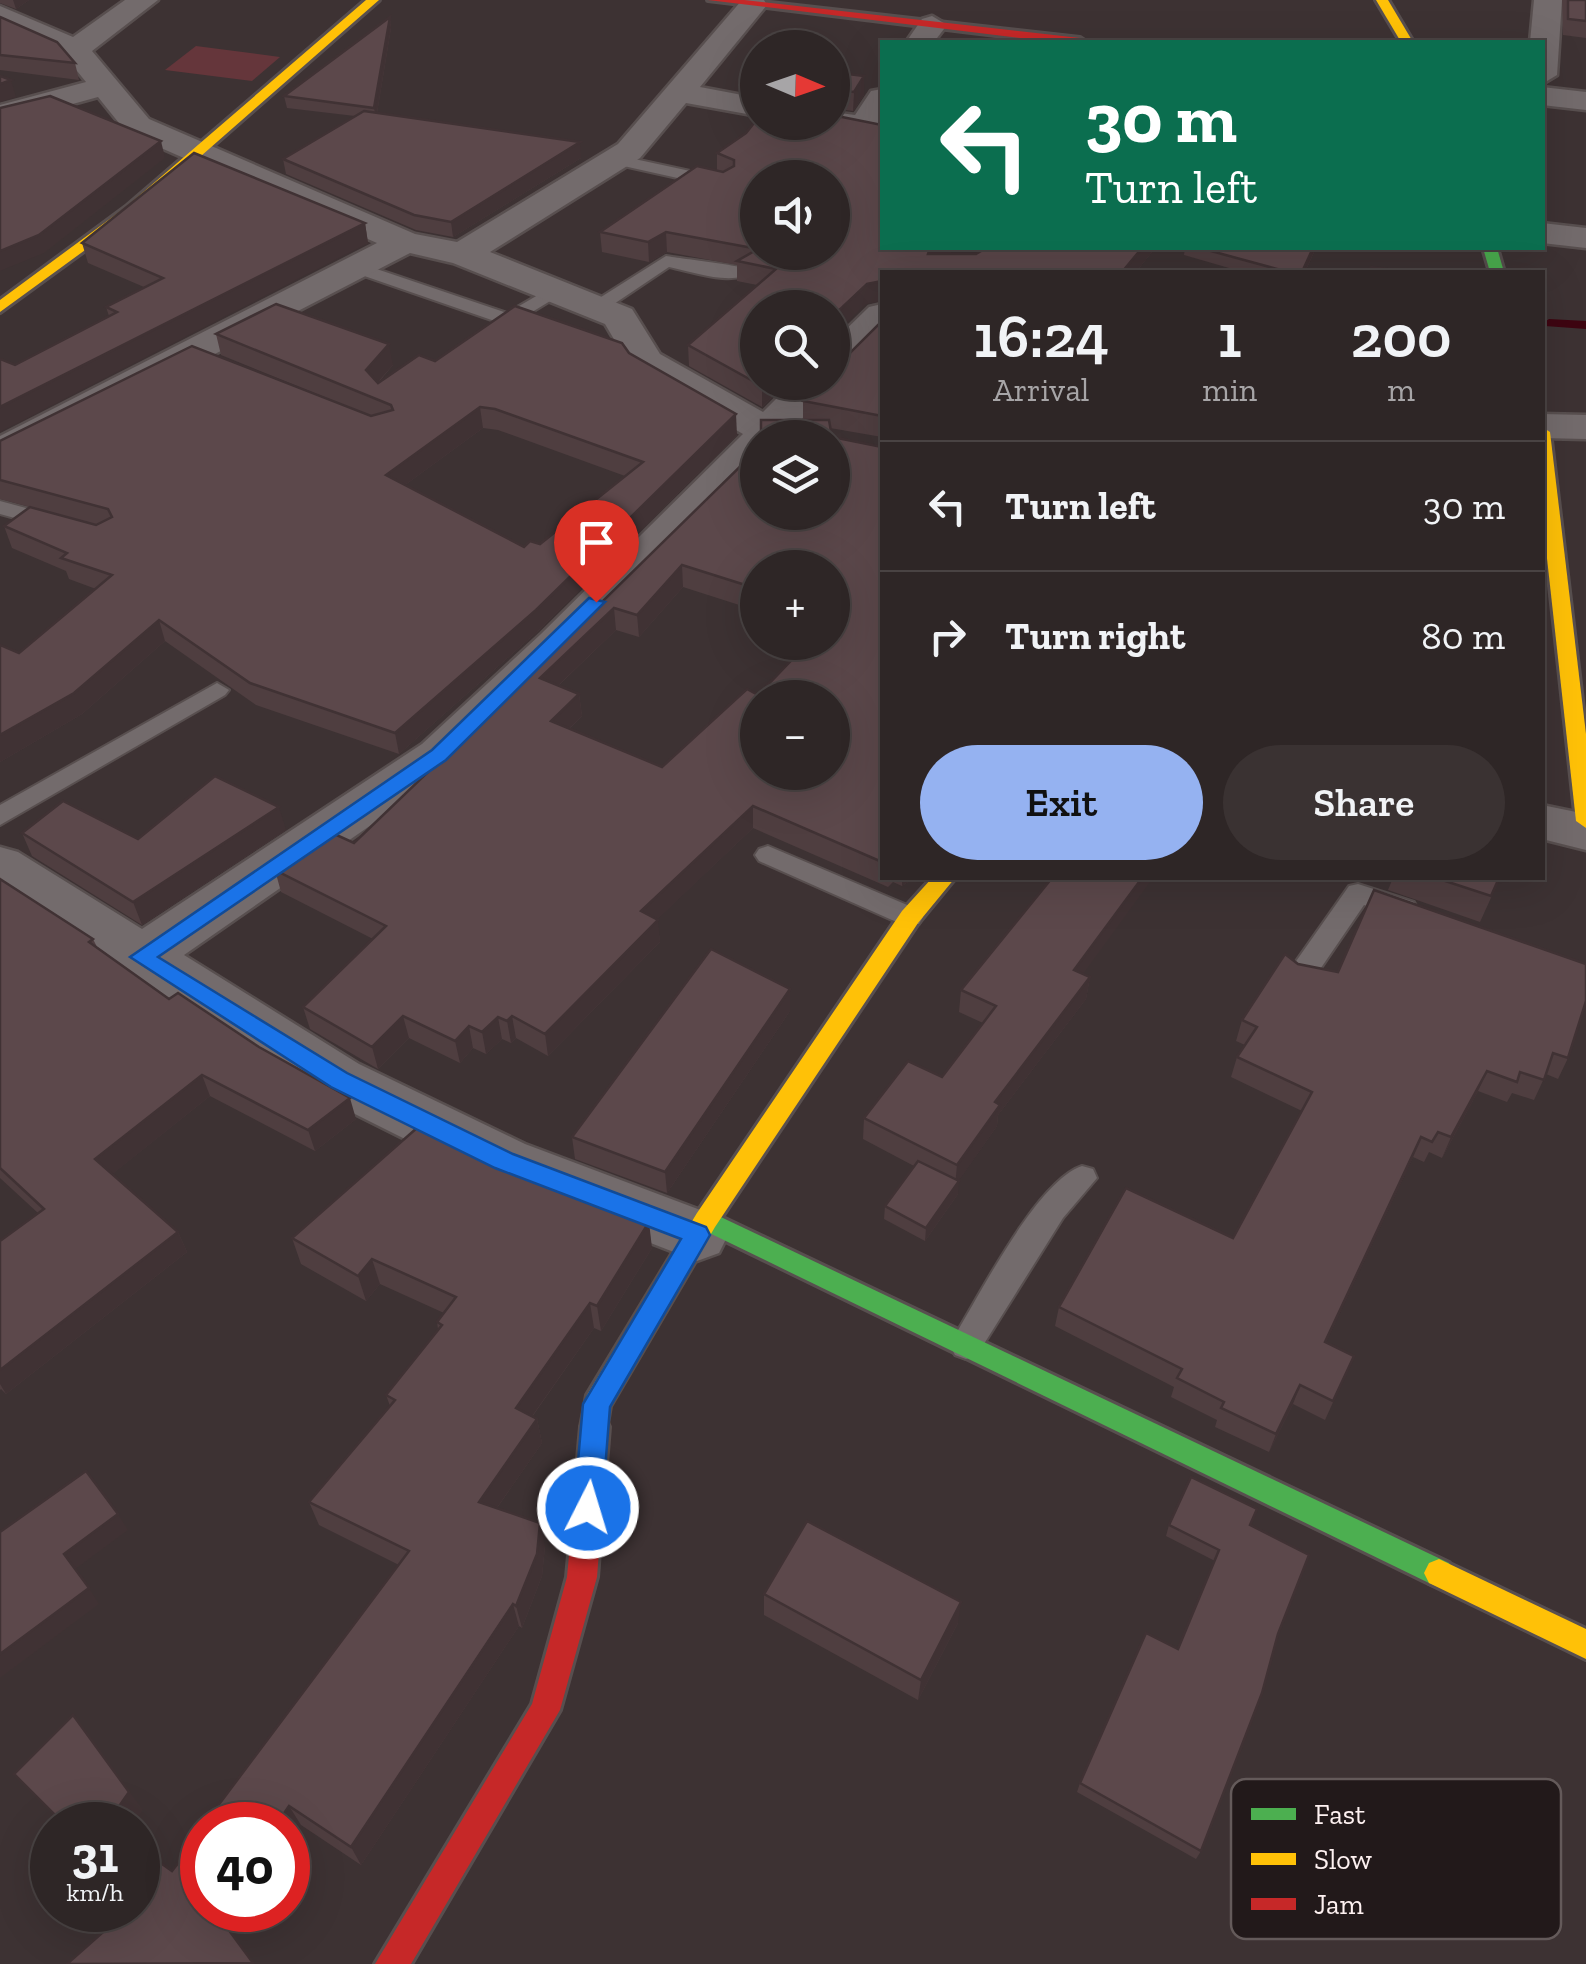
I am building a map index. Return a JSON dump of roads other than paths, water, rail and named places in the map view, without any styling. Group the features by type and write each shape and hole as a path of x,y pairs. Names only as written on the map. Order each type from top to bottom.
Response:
{"street":[{"path":"75,49 144,0"},
{"path":"0,307 131,210 373,0"},
{"path":"714,0 926,34 1042,40"},
{"path":"1382,0 1405,40"},
{"path":"1545,40 1548,0"},
{"path":"463,254 630,151 753,4"},
{"path":"0,15 75,49 109,85 138,126 405,242 463,254 619,317 646,362 743,420"},
{"path":"0,115 109,85"},
{"path":"681,93 740,104"},
{"path":"1545,96 1586,101"},
{"path":"859,127 880,101"},
{"path":"1545,232 1586,238"},
{"path":"0,453 187,352 405,242"},
{"path":"850,347 880,317"},
{"path":"785,420 801,400"},
{"path":"1545,429 1586,427"},
{"path":"1545,453 1564,606 1572,738 1586,821"},
{"path":"141,957 439,755 740,468"},
{"path":"1545,823 1586,832"},
{"path":"0,864 339,1080 504,1161 702,1227 966,1344 1586,1644"},
{"path":"392,1964 545,1710 582,1577 597,1404 702,1227 910,917 942,880"}],"lane":[{"path":"616,160 724,183"},
{"path":"596,308 666,261 717,272 746,270"},
{"path":"353,266 509,320 556,292"},
{"path":"187,352 223,366"},
{"path":"0,507 70,527"},
{"path":"0,816 217,690"},
{"path":"768,855 910,917"},
{"path":"1302,974 1358,892 1428,917"},
{"path":"966,1344 1052,1209 1082,1178"}],"waterway":[{"path":"1549,323 1586,325"}]}
